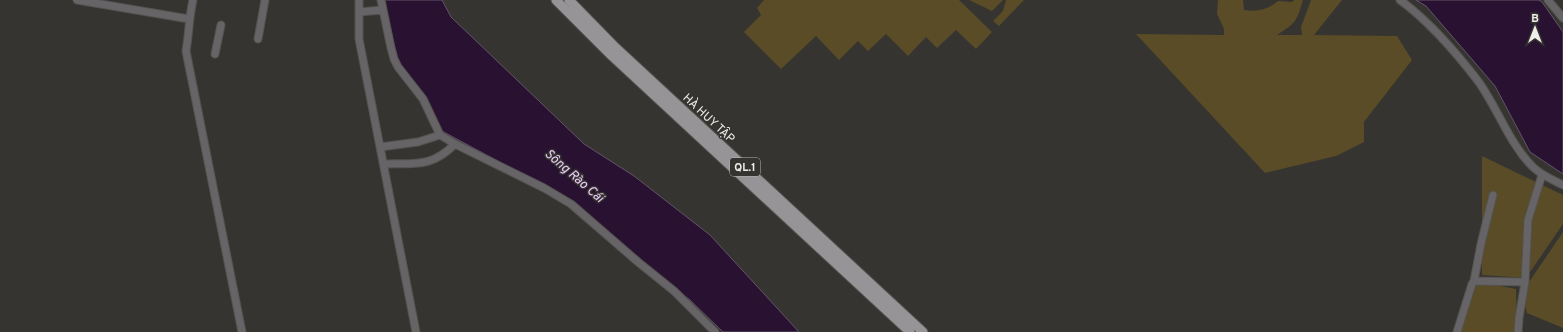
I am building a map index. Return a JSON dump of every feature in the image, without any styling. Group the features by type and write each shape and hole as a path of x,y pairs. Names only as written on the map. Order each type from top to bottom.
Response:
{"main road":[{"name":"HÀ HUY TẬP","path":"556,0 618,61 910,332"},
{"name":"HÀ HUY TẬP","path":"568,0 614,46 923,332"}],"street":[{"path":"77,0 189,19"},
{"path":"193,0 189,19 190,31 186,51 242,332"},
{"path":"258,39 265,0"},
{"path":"359,0 360,39 416,332"},
{"path":"381,0 394,59 398,67 423,100 440,135 455,144 544,188 571,204 674,291 715,332"},
{"path":"1400,0 1427,22 1478,81 1524,156 1533,167 1542,175 1563,185"},
{"path":"1548,0 1563,18"},
{"path":"359,12 383,10"},
{"path":"215,54 221,25"},
{"path":"380,147 418,142 440,135"},
{"path":"384,164 422,163 431,161 442,156 455,144"},
{"path":"1518,332 1525,282 1528,220 1542,175"},
{"path":"1457,332 1474,281 1481,244 1493,196"},
{"path":"1474,281 1525,282"}],"shaded area":[{"path":"764,0 959,0 992,32 976,49 956,30 937,48 926,37 908,56 886,34 868,51 858,41 839,60 816,36 781,69 744,32 761,15 757,8"},
{"path":"969,0 1003,0 992,11"},
{"path":"1006,0 1024,0 999,26 993,21 1003,11"},
{"path":"1218,0 1243,0 1244,10 1254,11 1262,10 1278,1 1292,2 1294,0 1303,0 1295,21 1277,35 1302,35 1301,27 1311,0 1342,0 1314,35 1397,36 1412,60 1364,122 1364,142 1336,156 1265,173 1136,34 1224,35 1224,29 1217,14"},
{"path":"1482,156 1563,195 1563,224 1526,278 1482,275"},
{"path":"1563,232 1563,328 1527,313 1520,285 1527,285"},
{"path":"1470,280 1516,289 1517,332 1460,332"}],"water":[{"name":"Sông Rào Cái","path":"383,0 442,0 451,17 584,144 634,176 710,235 799,332 723,332 690,300 620,245 576,203 440,130 424,99 398,61"},
{"path":"1416,0 1539,0 1542,2 1563,32 1563,174 1530,152 1495,86 1426,6"}]}
